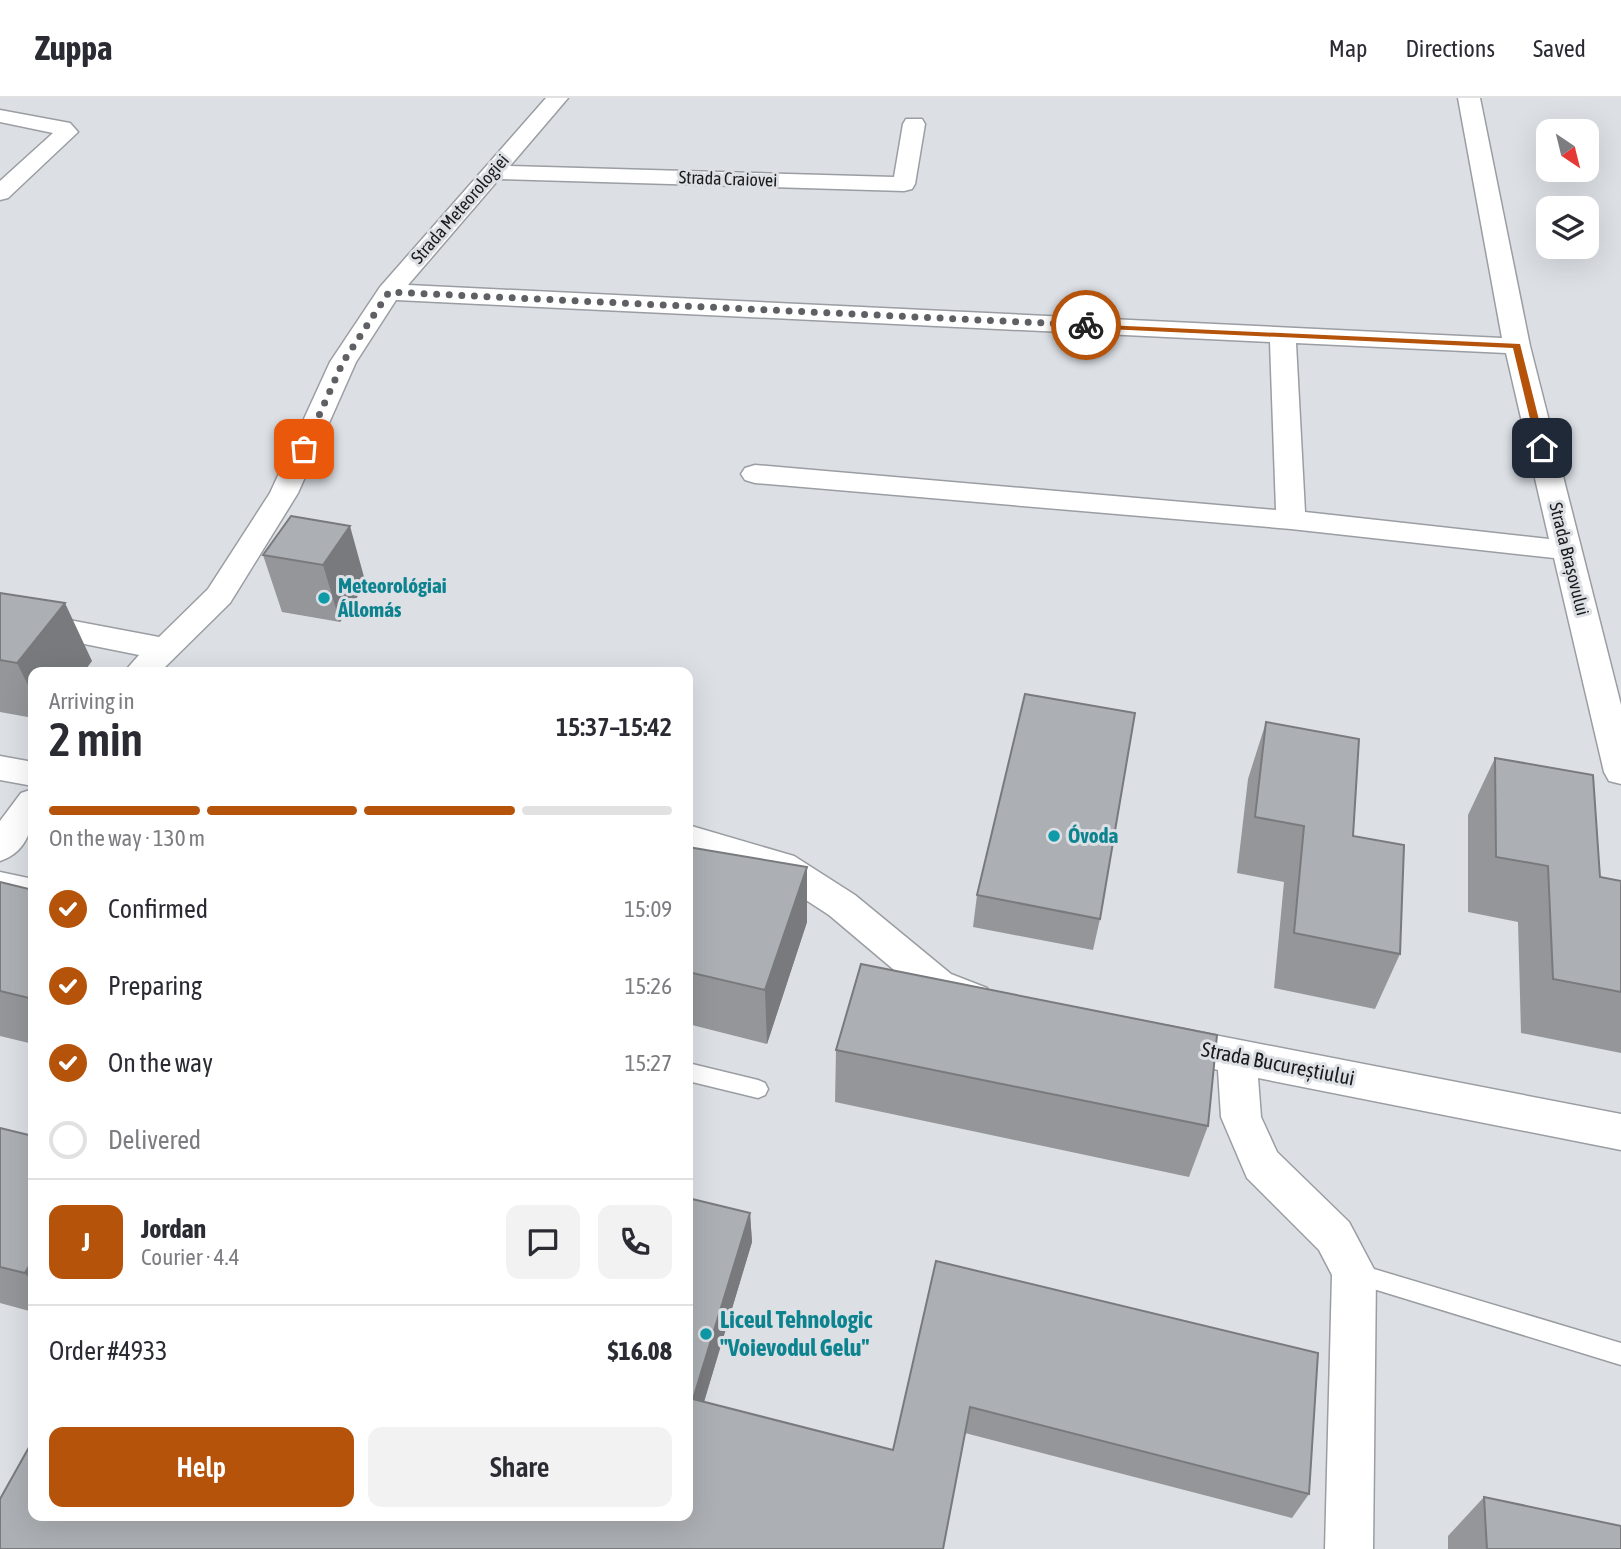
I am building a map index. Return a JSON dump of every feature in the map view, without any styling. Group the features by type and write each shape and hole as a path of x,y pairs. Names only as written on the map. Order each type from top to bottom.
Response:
{"street":[{"name":"Strada Meteorologiei","path":"145,667 192,625 226,584 284,493 343,362 389,292 557,98"},
{"name":"Strada Brașovului","path":"1469,98 1517,346 1621,772"},
{"path":"0,116 62,128 66,132 0,193"},
{"name":"Strada Craiovei","path":"491,172 904,184 914,124"},
{"path":"389,292 1517,346"},
{"path":"1283,335 1292,520"},
{"path":"755,474 1292,520 1567,550"},
{"path":"0,617 163,649"},
{"path":"0,768 28,773"},
{"path":"0,847 28,809"},
{"path":"693,840 781,866 842,905 938,985 1011,1011"},
{"name":"Strada Bucureștiului","path":"1131,1035 1621,1132"},
{"path":"1237,1057 1241,1117 1262,1165 1334,1236 1354,1273 1349,1549"}],"lane":[{"path":"0,879 28,885"},
{"path":"693,1073 758,1089"},
{"path":"1354,1273 1621,1354"}],"building":[{"path":"291,516 350,526 323,565 263,555"},
{"path":"0,593 65,603 17,663 0,660"},
{"name":"Óvoda","path":"1025,694 1135,713 1100,919 977,895"},
{"path":"1266,722 1359,739 1353,836 1404,845 1400,954 1294,933 1304,826 1255,817"},
{"path":"1495,758 1593,775 1600,877 1621,881 1621,992 1553,979 1548,866 1496,857"},
{"path":"693,848 807,867 765,990 693,973"},
{"path":"0,882 28,889 28,998 0,991"},
{"path":"861,964 1217,1035 1208,1126 836,1050"},
{"path":"0,1128 28,1135 28,1268 25,1273 0,1267"},
{"path":"693,1199 750,1213 693,1399"},
{"path":"936,1261 1318,1353 1309,1494 970,1407 943,1549 0,1549 0,1499 28,1449 28,1521 693,1521 693,1399 893,1450"},
{"path":"1484,1497 1621,1526 1621,1549 1487,1549"}],"way so far":[{"path":"304,449 343,362 389,292 1086,325"}],"place":[{"name":"Meteorológiai Állomás","path":"324,598"},
{"name":"Óvoda","path":"1054,836"},
{"name":"Liceul Tehnologic \"Voievodul Gelu\"","path":"706,1334"}],"route":[{"path":"1086,325 1517,346 1542,448"}]}
